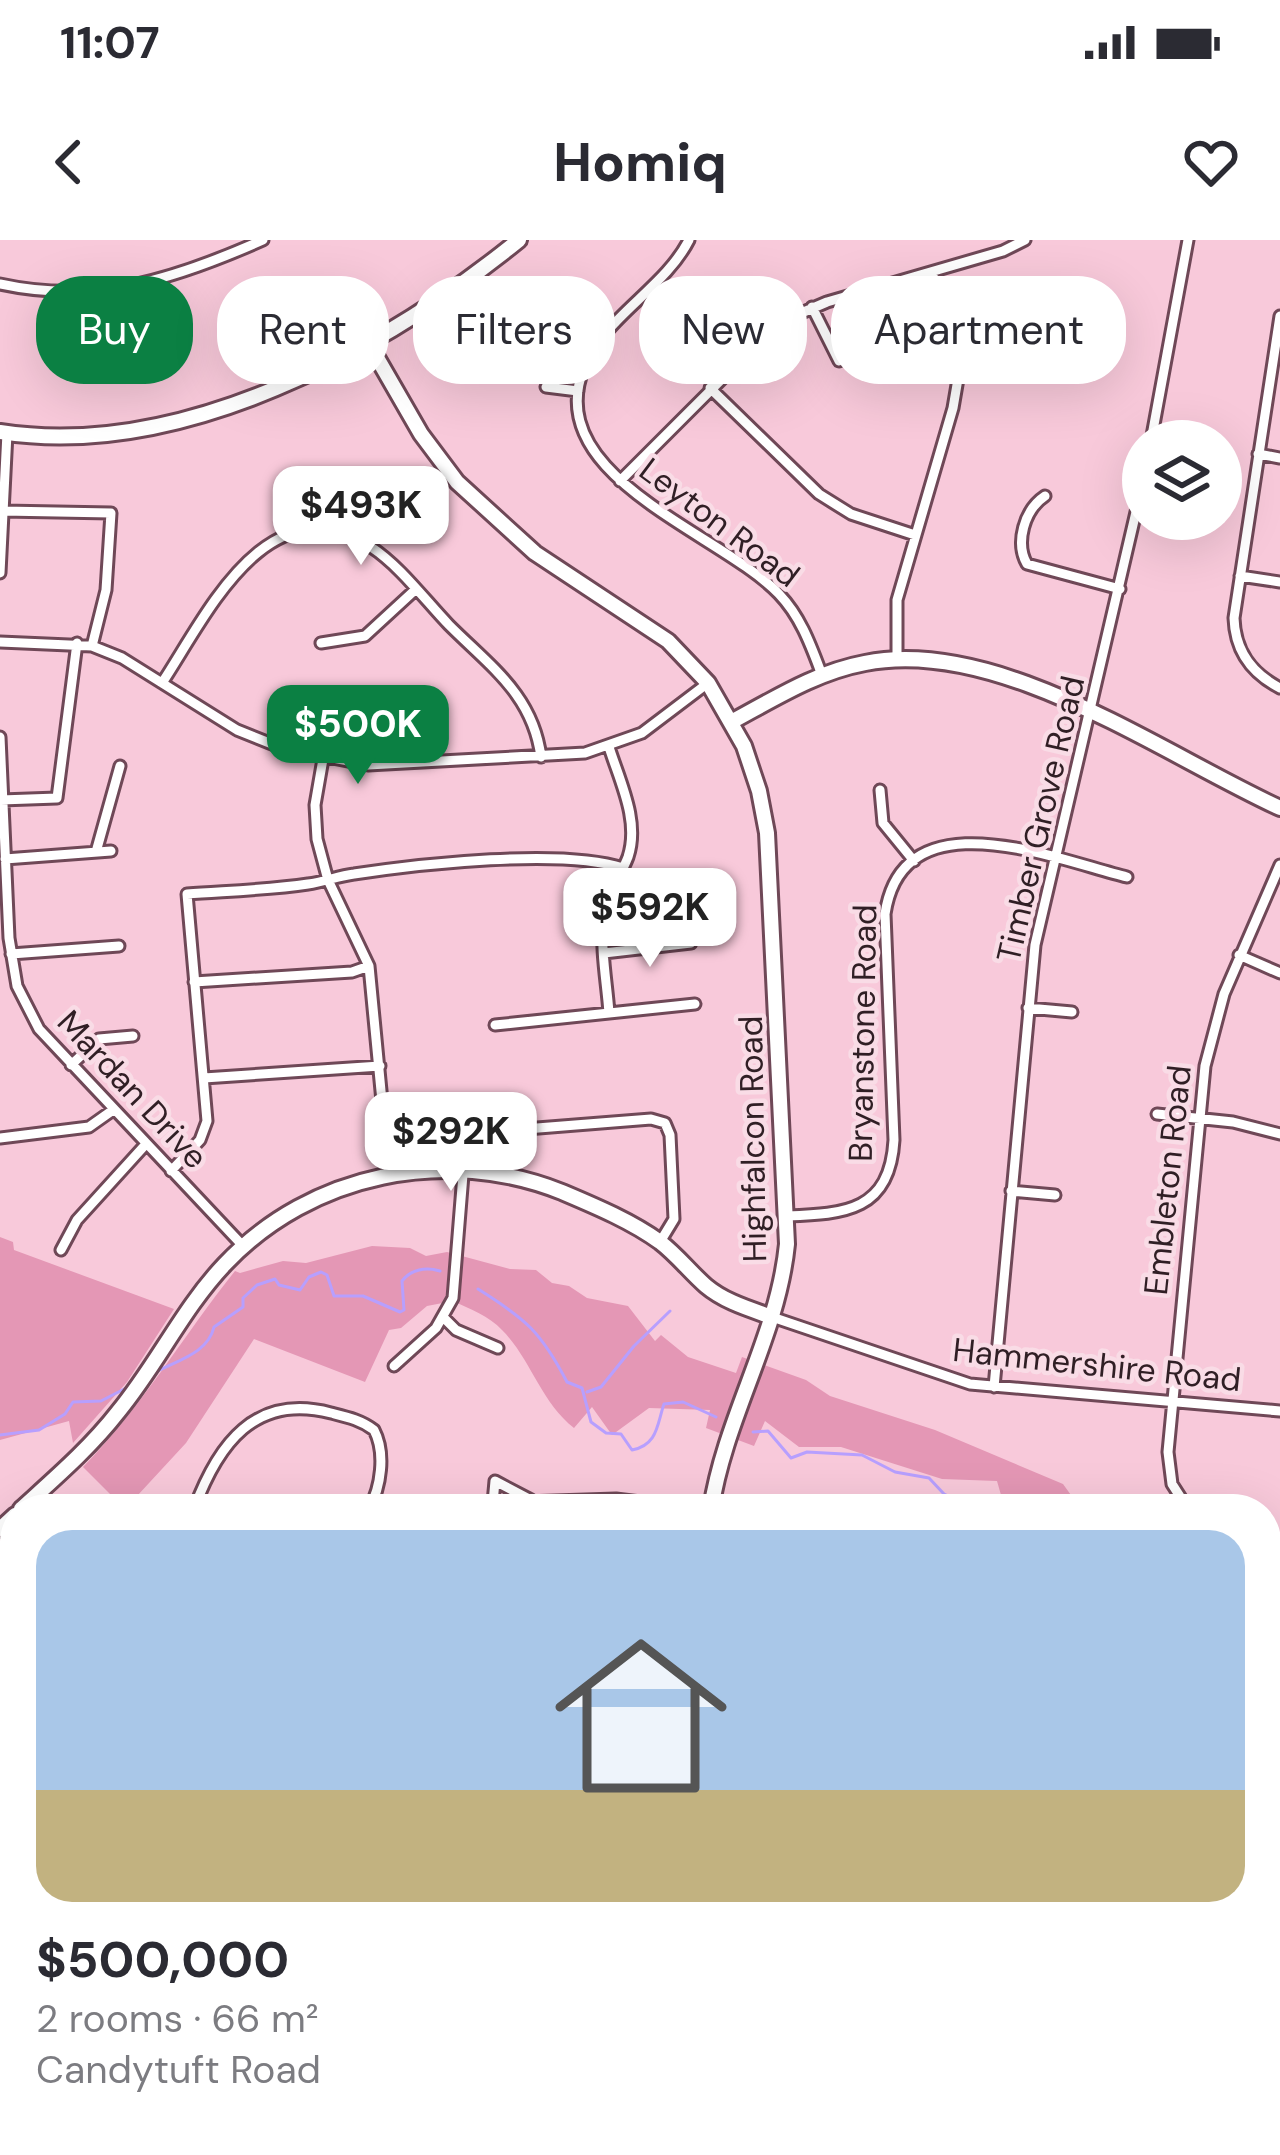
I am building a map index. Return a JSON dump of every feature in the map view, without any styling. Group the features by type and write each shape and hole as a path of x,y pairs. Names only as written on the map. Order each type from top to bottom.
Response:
{"street":[{"path":"0,284 58,294 104,291 175,274 263,240"},
{"path":"389,329 519,240"},
{"path":"546,387 578,391 594,349 674,265 689,240"},
{"path":"620,481 778,323 812,307 1003,251 1024,240"},
{"path":"1155,420 1188,240"},
{"path":"932,272 933,276"},
{"path":"812,307 831,345"},
{"path":"1280,316 1234,618 1237,642 1257,674 1280,688"},
{"name":"Highfalcon Road","path":"389,378 421,434 482,507 535,553 647,624 708,683 754,772 767,833 787,1216 784,1268 772,1317 714,1494"},
{"path":"0,573 3,433 79,439 162,426 280,384"},
{"path":"897,658 897,600 957,384"},
{"path":"710,388 819,494 851,514 915,535"},
{"name":"Leyton Road","path":"578,391 590,448 620,481 778,593 805,630 823,675"},
{"path":"1258,454 1280,458"},
{"path":"1045,496 1031,508 1021,541 1028,564 1120,589"},
{"path":"327,507 327,532"},
{"path":"3,511 110,513 106,590 92,646"},
{"path":"161,683 247,559 287,535 327,532 368,545 526,704 542,757"},
{"name":"Timber Grove Road","path":"994,1387 1035,945 1131,540"},
{"path":"1240,576 1280,582"},
{"path":"321,643 364,636 415,590"},
{"path":"0,642 92,646 122,658 237,730 322,759 392,766 542,757 609,747 642,733 708,683"},
{"path":"1,800 57,798 77,643"},
{"path":"731,722 823,675 897,658 939,659 980,668 1148,738 1280,808"},
{"name":"Mardan Drive","path":"0,737 11,954 23,1003 38,1029 243,1246"},
{"path":"609,747 631,822 632,843 606,907 609,1013"},
{"path":"322,759 315,822 328,880 369,966 389,1174"},
{"path":"96,852 120,766"},
{"path":"880,790 883,823 914,861 937,847 969,841 1127,877"},
{"path":"4,859 111,851"},
{"path":"171,1171 205,1130 187,894 503,861 605,862 623,868"},
{"name":"Bryanstone Road","path":"787,1216 830,1215 863,1204 880,1187 891,1165 885,914 893,885 914,861"},
{"name":"Embleton Road","path":"1180,1494 1168,1469 1172,1402 1198,1118 1210,1041 1239,955 1280,865"},
{"path":"604,953 691,943"},
{"path":"11,954 118,946"},
{"path":"1239,955 1280,973"},
{"path":"194,982 352,972 369,966"},
{"path":"495,1025 695,1004"},
{"path":"1028,1009 1072,1012"},
{"path":"71,1065 99,1039 133,1036"},
{"path":"204,1078 380,1066"},
{"path":"0,1138 75,1130 100,1122 113,1110"},
{"path":"1157,1114 1233,1122 1280,1134"},
{"path":"394,1366 443,1317 457,1277 467,1143 480,1131 665,1123 670,1135 674,1219 660,1242"},
{"path":"61,1250 77,1220 146,1144"},
{"name":"Hammershire Road","path":"36,1494 115,1417 207,1285 243,1246 316,1198 389,1174 463,1170 511,1176 563,1192 660,1242 709,1289 772,1317 938,1375 994,1387 1280,1411"},
{"path":"1012,1191 1055,1195"},
{"path":"443,1317 456,1330 498,1348"},
{"path":"200,1494 223,1450 266,1414 292,1406 358,1420 374,1430 381,1460 376,1494"}],"shaded area":[{"path":"0,1237 13,1242 14,1250 174,1309 127,1382 73,1443 69,1421 0,1440"},
{"path":"372,1246 410,1248 426,1256 447,1252 510,1269 536,1270 552,1283 569,1286 587,1298 628,1306 655,1341 661,1335 688,1357 736,1373 742,1357 806,1380 830,1396 935,1430 1063,1484 1070,1494 1001,1494 997,1481 942,1479 841,1447 799,1447 765,1421 754,1446 706,1428 710,1410 649,1408 612,1435 592,1407 574,1428 552,1405 502,1330 453,1301 427,1306 401,1328 389,1330 365,1382 254,1339 186,1443 139,1494 110,1494 83,1467 143,1396 235,1271 283,1261 306,1263"}],"waterway":[{"path":"156,1372 199,1350 214,1327 243,1307 243,1298 257,1285 275,1279 279,1285 300,1290 309,1277 321,1272 327,1275 334,1296 363,1296 400,1312 404,1310 402,1281 419,1270 440,1271"},
{"path":"478,1289 531,1328 567,1382 582,1388 591,1422 606,1433 621,1434 632,1450 652,1439 664,1404 683,1402 716,1417"},
{"path":"587,1392 601,1387 670,1311"},
{"path":"0,1435 39,1430 65,1414 73,1402 101,1401 132,1385"},
{"path":"753,1432 768,1431 791,1458 807,1452 862,1455 895,1472 929,1478 944,1494"}]}
